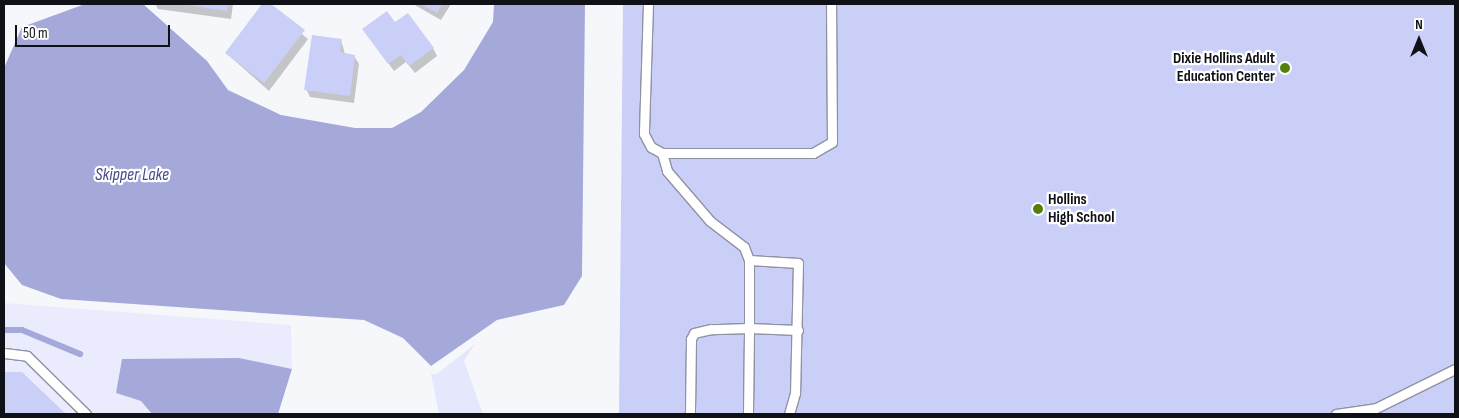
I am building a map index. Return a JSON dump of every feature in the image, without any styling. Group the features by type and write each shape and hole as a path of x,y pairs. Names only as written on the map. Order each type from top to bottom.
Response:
{"lane":[{"path":"648,4 644,134 651,147 662,153 813,153 832,142 831,4"},
{"path":"662,153 667,171 710,221 744,248 749,260 748,414"},
{"path":"749,260 798,263 798,330 795,393 789,414"},
{"path":"690,414 694,333 748,328 798,330"},
{"path":"4,353 27,356 86,414"},
{"path":"1336,414 1376,408 1455,369"}],"shaded area":[{"path":"4,303 291,325 292,369 239,358 116,393 141,401 152,414 4,414"},
{"path":"475,344 464,361 483,414 439,414 431,374 437,374"}],"water":[{"name":"Skipper Lake","path":"85,4 143,4 207,61 228,90 281,115 355,128 392,128 421,112 464,70 493,22 494,4 585,4 582,276 564,305 497,320 431,366 403,338 364,320 61,299 22,285 4,263 4,68 22,27"},
{"path":"239,358 292,369 278,414 152,414 141,401 116,393 122,359"}],"building":[{"path":"180,4 228,4 227,11"},
{"path":"262,4 271,4 305,30 264,83 225,53"},
{"path":"421,4 442,4 437,13"},
{"name":"Hollins High School","path":"623,4 1455,4 1455,414 619,414"},
{"path":"387,11 395,22 408,13 434,48 409,66 401,55 388,64 362,29"},
{"path":"312,35 342,39 340,52 355,55 350,96 304,90"},
{"path":"4,372 22,372 66,414 4,414"}],"waterway":[{"path":"4,330 22,330 80,354"}],"place":[{"name":"Dixie Hollins Adult Education Center","path":"1285,68"},
{"name":"Hollins High School","path":"1038,209"}]}
